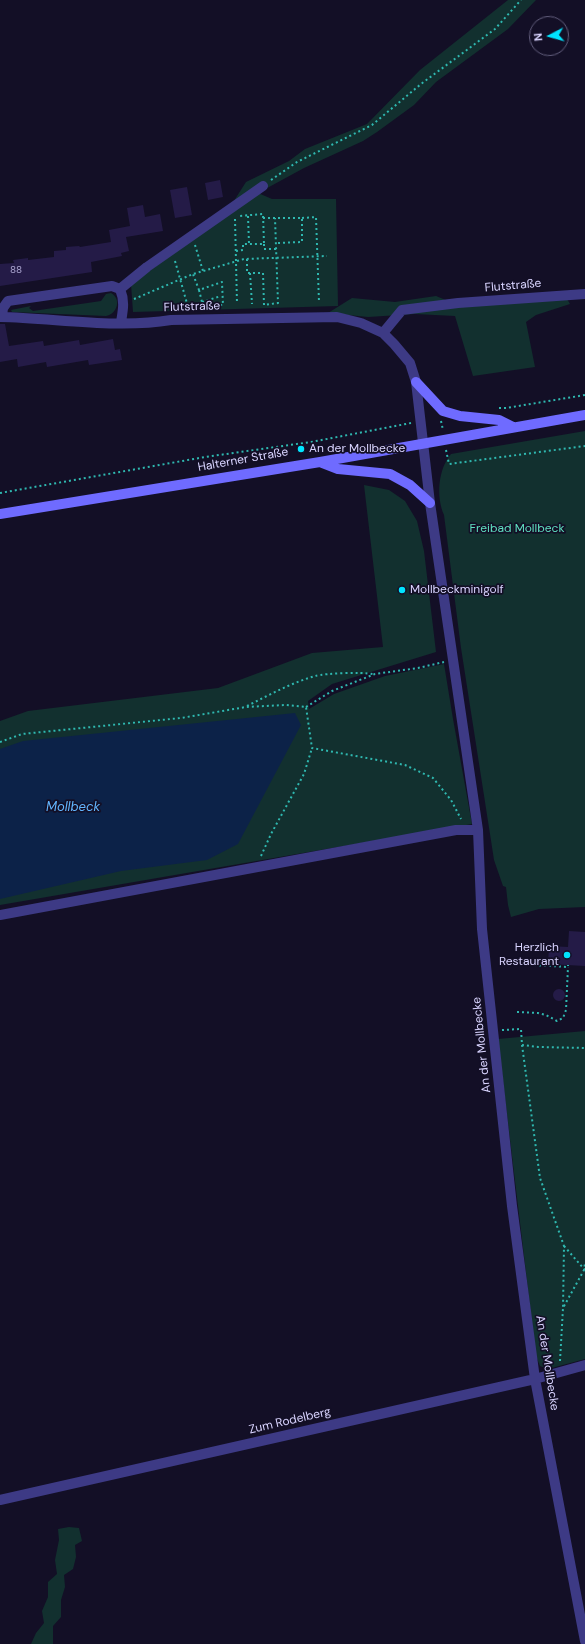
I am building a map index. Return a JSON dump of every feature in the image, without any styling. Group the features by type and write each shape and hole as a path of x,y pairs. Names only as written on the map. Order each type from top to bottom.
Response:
{"main road":[{"path":"416,382 443,411 460,416 499,420 513,427"},
{"name":"Halterner Straße","path":"0,514 320,462 585,415"},
{"path":"320,462 338,469 390,474 410,485 430,503"}],"street":[{"path":"120,289 147,267 263,186"},
{"path":"1,317 3,308 8,301 112,286 120,289 124,296 121,322"},
{"name":"Flutstraße","path":"383,334 402,310 458,303 585,294"},
{"name":"Flutstraße","path":"1,317 61,321 150,323 171,320 337,317 361,323 383,334 394,344 410,363 416,382 423,444"},
{"name":"An der Mollbecke","path":"423,444 430,503 478,830 482,929 512,1206 535,1379 585,1641"},
{"path":"0,915 456,830 478,830"},
{"name":"Zum Rodelberg","path":"0,1500 535,1379 585,1365"}],"path":[{"path":"263,186 297,162 372,125 422,84 495,29 521,0"},
{"path":"237,304 235,216 263,214 264,249 276,249"},
{"path":"248,216 249,244"},
{"path":"263,218 316,217 316,256 319,302"},
{"path":"250,273 263,273 264,304 278,304 275,218"},
{"path":"276,243 302,242 302,218"},
{"path":"194,242 203,271"},
{"path":"236,251 243,250 243,244 264,244"},
{"path":"124,304 193,274 236,261 247,259 327,256"},
{"path":"174,258 188,307 223,305 222,282 199,290"},
{"path":"247,259 247,273 250,273 252,304"},
{"path":"193,274 203,306"},
{"path":"202,302 221,296"},
{"path":"498,408 506,408 585,394"},
{"path":"443,411 439,416 449,464 585,446"},
{"path":"0,493 205,457 312,442 421,421"},
{"path":"246,707 285,686 316,675 375,674 418,668 453,659"},
{"path":"0,742 22,734 180,718 246,707 286,705 306,707 332,691 375,674"},
{"path":"255,868 271,834 304,774 312,748 306,707"},
{"path":"312,748 405,765 433,778 452,800 461,820"},
{"path":"514,964 568,966 566,1010 563,1018 557,1021 546,1015 538,1013 517,1012"},
{"path":"493,1031 521,1029 540,1178 564,1246 565,1280 559,1372"},
{"path":"522,1045 538,1047 585,1048"},
{"path":"564,1246 584,1270"},
{"path":"563,1308 584,1270 585,1263"}],"green space":[{"path":"508,0 536,0 508,29 436,82 414,105 377,132 363,141 304,168 258,193 272,199 336,199 338,306 133,312 131,284 223,218 246,182 289,161 305,149 367,124 420,70"},
{"path":"111,293 116,299 117,306 110,315 106,316 12,312 11,310 31,306 29,308 33,311 101,301 106,294"},
{"path":"436,296 460,306 567,299 570,304 536,315 526,322 535,367 473,376 455,316 415,314 368,317 328,313 352,298 395,302"},
{"name":"Freibad Mollbeck","path":"585,431 585,907 539,909 511,917 506,887 503,886 494,860 461,648 444,515 441,508 439,492 441,475 443,467 451,454"},
{"path":"364,485 389,490 405,501 417,521 424,551 436,652 332,684 308,701 309,709 334,694 385,676 444,664 472,824 0,905 0,721 28,711 218,688 312,653 383,647"},
{"path":"585,1031 585,1359 548,1369 540,1366 536,1356 498,1039"},
{"path":"69,1527 79,1528 82,1541 75,1545 76,1557 73,1569 64,1575 65,1587 61,1600 61,1617 53,1626 53,1644 31,1644 36,1633 44,1623 42,1611 48,1597 48,1582 57,1574 55,1560 59,1540 58,1529"}],"water":[{"name":"Mollbeck","path":"295,713 301,725 238,844 207,860 121,871 0,899 0,749 23,741"}],"building":[{"path":"220,180 223,197 208,200 205,183"},
{"path":"187,187 192,215 175,218 170,190"},
{"path":"143,205 145,217 160,214 163,231 126,237 129,251 121,253 122,256 91,262 92,272 0,286 0,264 14,263 13,260 28,258 28,260 54,257 54,251 66,250 66,247 80,247 111,242 109,230 130,226 127,208"},
{"path":"0,324 5,324 9,346 43,341 44,346 79,340 80,345 113,339 115,350 120,349 122,360 89,365 88,360 47,367 46,362 18,367 17,359 0,362"},
{"name":"Herzlich Restaurant","path":"569,931 585,932 585,966 548,964 549,946 568,947"},
{"path":"557,989 561,989 565,995 561,1001 557,1001 553,997 553,993"}],"place":[{"name":"An der Mollbecke","path":"301,449"},
{"name":"Mollbeckminigolf","path":"402,590"},
{"name":"Herzlich Restaurant","path":"567,955"}]}
